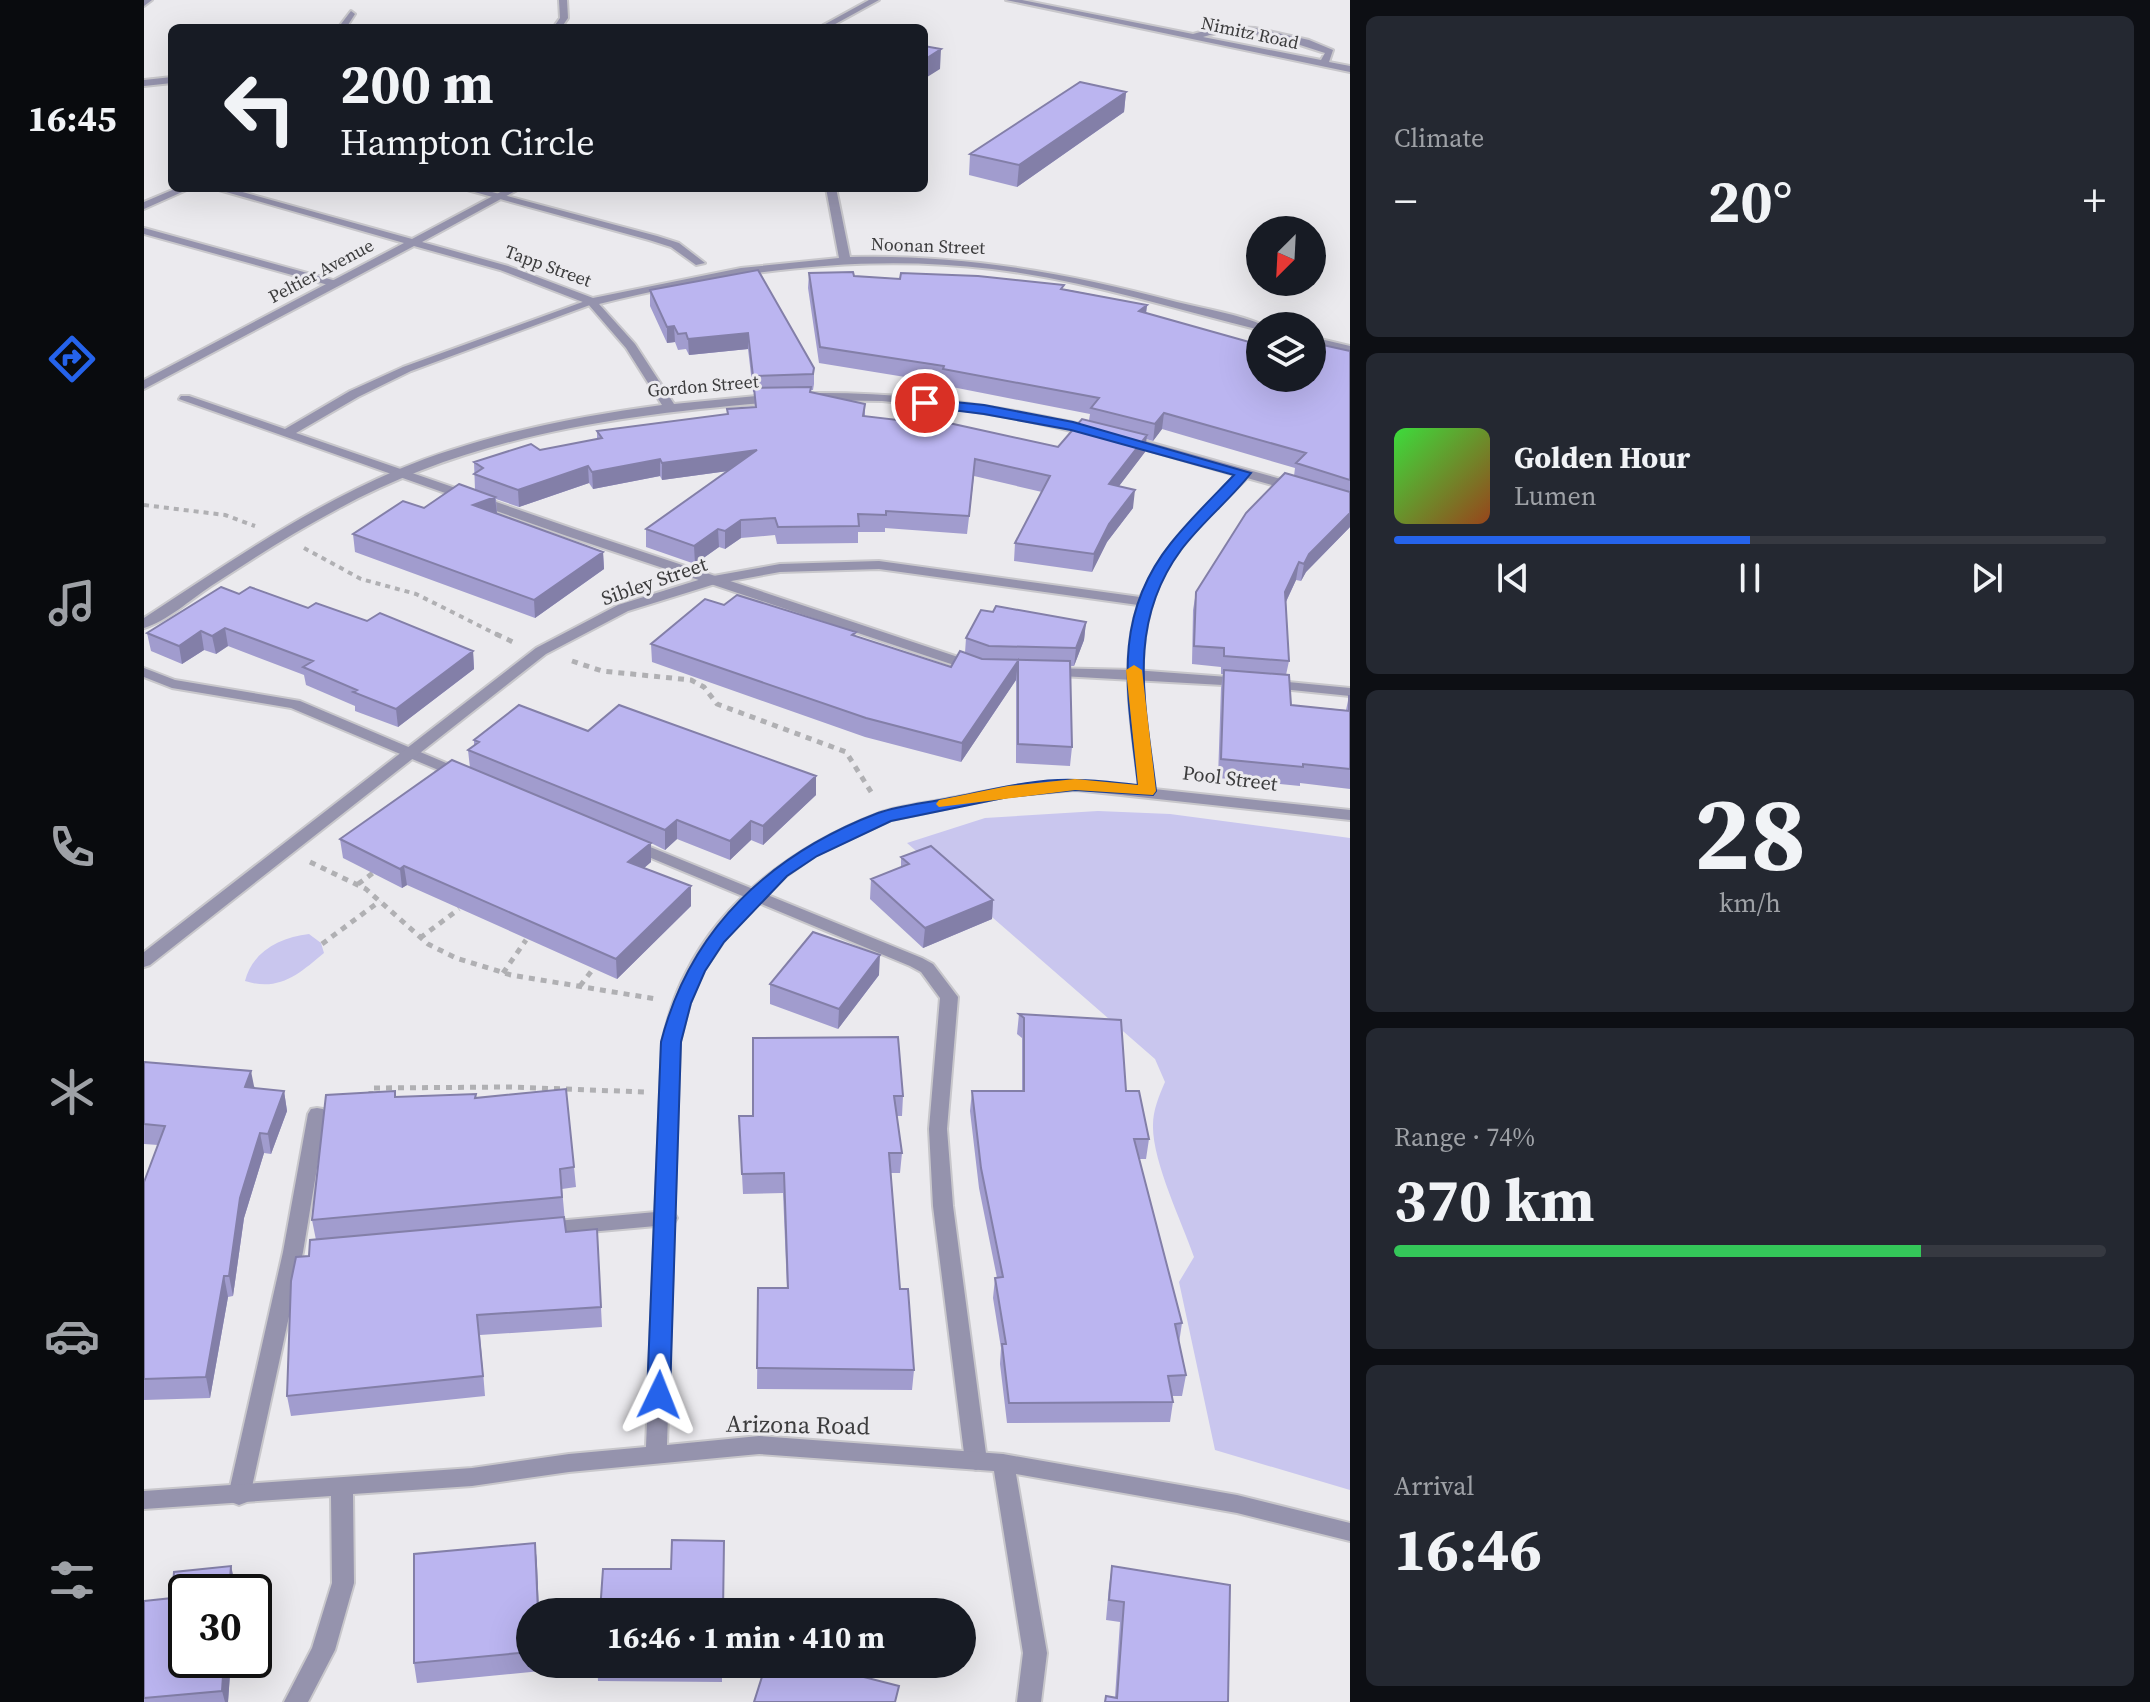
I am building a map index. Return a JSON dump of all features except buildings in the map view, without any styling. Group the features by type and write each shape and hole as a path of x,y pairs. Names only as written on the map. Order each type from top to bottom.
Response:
{"street":[{"path":"560,24 564,18 563,0"},
{"path":"830,24 875,0"},
{"name":"Nimitz Road","path":"1010,0 1350,69"},
{"path":"1050,8 1064,0"},
{"path":"345,24 351,14"},
{"path":"1194,37 1214,30 1236,29 1318,45 1330,52 1323,64"},
{"path":"144,83 168,80"},
{"path":"144,206 177,192"},
{"name":"Tapp Street","path":"231,192 504,268 592,302 631,346 669,406"},
{"path":"480,192 675,245 700,263"},
{"name":"Peltier Avenue","path":"144,385 508,192"},
{"path":"832,192 845,261"},
{"path":"144,231 336,284"},
{"name":"Noonan Street","path":"286,434 354,394 407,369 592,302 705,275 776,265 929,261 993,266 1088,283 1246,323"},
{"path":"1326,344 1350,350"},
{"name":"Gordon Street","path":"144,624 282,535 401,473 451,454 552,426 669,406 819,396 972,408 1073,427 1304,490"},
{"path":"185,399 986,671"},
{"path":"1147,791 1134,674 1136,637 1144,602 1154,579 1176,546 1244,473"},
{"name":"Sibley Street","path":"144,961 287,853 541,651 623,608 713,580 780,568 879,565 1144,602"},
{"path":"144,672 172,684 295,704 468,777"},
{"path":"1030,672 1134,674 1350,692"},
{"name":"Pool Street","path":"656,1455 671,1042 681,1003 695,971 718,937 780,872 810,852 886,816 1008,791 1075,785 1350,815"},
{"path":"612,836 916,962 927,968 949,997 938,1129 943,1206 976,1461"},
{"path":"239,1496 300,1252 317,1114"},
{"path":"526,1231 667,1218"},
{"name":"Arizona Road","path":"144,1500 239,1496 342,1485 472,1477 569,1463 759,1445 1003,1463 1193,1495 1350,1532"},
{"path":"1003,1463 1035,1653 1029,1702"},
{"path":"296,1702 323,1650 343,1583 342,1485"}],"path":[{"path":"287,853 358,884 420,938 456,958 503,973 681,1003"},
{"path":"358,884 373,873"},
{"path":"322,944 380,901"},
{"path":"420,938 459,909"},
{"path":"503,973 526,940"},
{"path":"580,986 593,969"},
{"path":"456,1087 456,1098"},
{"path":"370,1100 371,1088 539,1088 669,1093"},
{"path":"539,1088 539,1100"}],"shaded area":[{"path":"1098,811 1170,814 1350,838 1350,1490 1215,1450 1179,1282 1194,1257 1162,1173 1154,1140 1154,1114 1165,1082 1155,1059 907,843 985,818"},
{"path":"309,934 321,943 324,953 306,968 278,983 245,981 254,962 269,948"}],"slow traffic":[{"path":"945,804 1008,791 1075,785 1147,791 1134,670"}],"route":[{"path":"659,1395 671,1042 681,1003 695,971 747,903 780,872 810,852 886,816 1008,791 1075,785 1147,791 1134,674 1140,615 1154,579 1176,546 1244,473 1073,427 984,410 925,403"}]}
